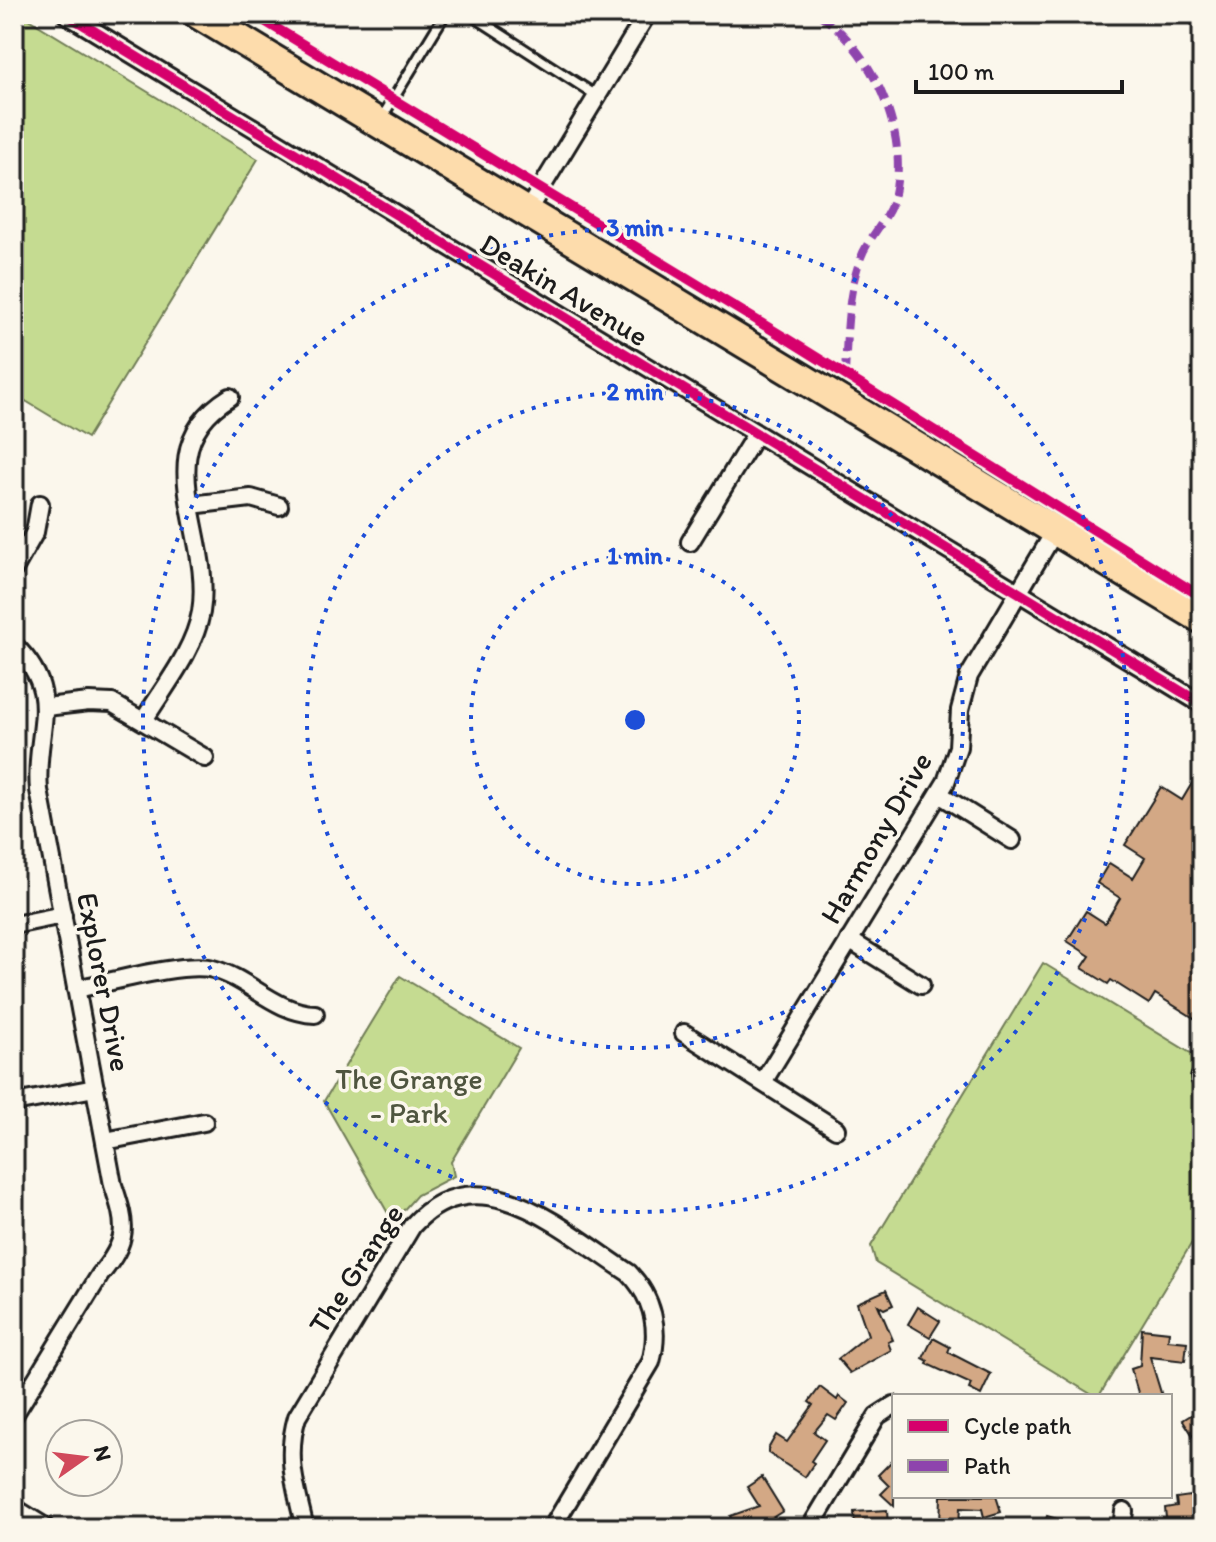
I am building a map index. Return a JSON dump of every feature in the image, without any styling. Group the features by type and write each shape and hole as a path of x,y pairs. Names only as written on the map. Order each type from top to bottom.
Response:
{"highway":[{"name":"Deakin Avenue","path":"198,14 1202,619"}],"street":[{"name":"Deakin Avenue","path":"66,14 1202,704"},
{"path":"526,213 647,14"},
{"path":"144,720 190,644 201,615 203,589 185,466 189,440 205,416 230,397"},
{"path":"690,542 756,434"},
{"path":"191,505 251,498 279,506"},
{"path":"14,569 35,532 40,504"},
{"name":"Harmony Drive","path":"763,1082 939,794 956,757 960,710 969,676 1055,531"},
{"path":"14,645 37,675 46,707 102,702 144,720 205,758"},
{"name":"Explorer Drive","path":"14,1415 100,1275 114,1234 113,1185 39,790 46,707"},
{"path":"939,794 1012,840"},
{"path":"14,925 63,915"},
{"path":"849,940 921,985"},
{"path":"76,989 203,967 225,974 280,1006 315,1014"},
{"path":"684,1033 836,1129"},
{"path":"14,1103 95,1088"},
{"path":"105,1141 204,1122"},
{"name":"The Grange","path":"305,1528 291,1470 292,1434 297,1417 412,1226 439,1202 483,1194 512,1201 629,1273 649,1300 653,1316 655,1347 651,1362 552,1528"},
{"path":"810,1528 877,1416 892,1406"},
{"path":"14,1510 43,1528"}],"lane":[{"path":"378,123 445,14"},
{"path":"470,14 597,96"}],"green space":[{"path":"14,14 20,14 258,159 87,438 14,394"},
{"path":"1043,963 1194,1055 1202,1040 1202,1226 1100,1394 1091,1394 876,1263 871,1246"},
{"name":"The Grange - Park","path":"400,976 519,1048 451,1162 454,1176 417,1195 393,1222 324,1101"}],"building":[{"path":"1194,780 1202,785 1202,1023 1155,994 1149,1004 1111,980 1108,984 1082,968 1090,956 1067,941 1086,911 1105,923 1120,898 1097,883 1109,863 1133,878 1145,858 1125,845 1161,787 1182,800"},
{"path":"886,1290 893,1305 884,1309 878,1305 893,1340 888,1342 891,1350 850,1373 838,1359 868,1335 857,1303"},
{"path":"918,1307 940,1321 930,1337 908,1324"},
{"path":"1142,1329 1169,1332 1168,1340 1187,1342 1185,1361 1150,1357 1161,1394 1138,1394 1131,1369 1140,1366"},
{"path":"933,1338 950,1347 948,1352 991,1374 979,1394 969,1389 971,1384 927,1364 928,1361 923,1358"},
{"path":"820,1387 837,1400 839,1396 848,1403 836,1420 828,1415 814,1432 825,1440 805,1477 768,1453 768,1449 776,1435 787,1442 813,1405 809,1402"},
{"path":"1202,1408 1202,1450 1183,1420"},
{"path":"892,1461 894,1506 881,1494 889,1486 878,1475"},
{"path":"762,1477 783,1511 756,1528 735,1528 730,1516 759,1506 747,1487"},
{"path":"1190,1496 1191,1499 1202,1497 1202,1528 1167,1528 1165,1508 1177,1506 1176,1498"},
{"path":"941,1498 997,1498 1001,1512 984,1517 982,1509 960,1508 959,1525 940,1524"},
{"path":"887,1510 888,1527 855,1528 854,1512"},
{"path":"1047,1516 1077,1525 1077,1528 1043,1528"}],"marked path":[{"path":"818,14 838,29 871,72 892,123 897,150 893,201 863,252 852,288 845,374"}],"cycle path":[{"path":"66,14 1202,704"},
{"path":"253,14 784,337 1202,597"}]}
